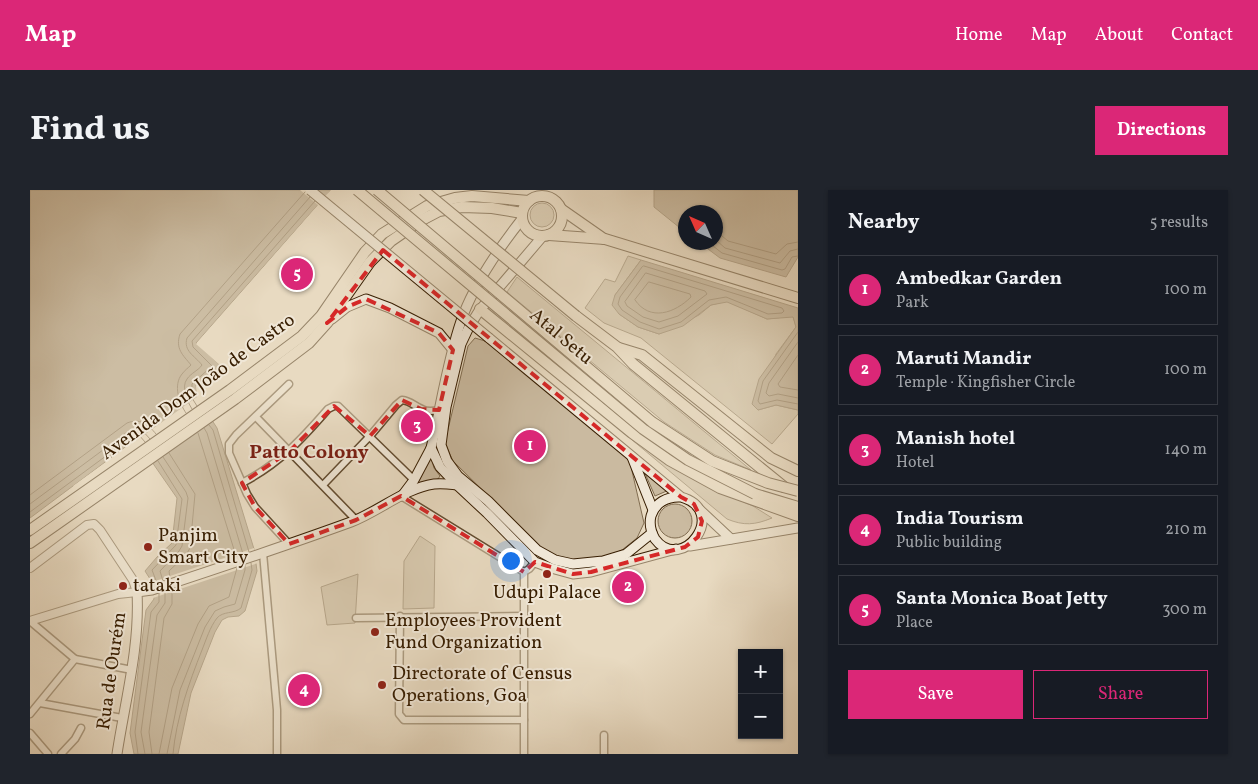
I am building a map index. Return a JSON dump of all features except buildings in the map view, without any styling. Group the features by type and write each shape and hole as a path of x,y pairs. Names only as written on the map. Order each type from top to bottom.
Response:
{"main road":[{"path":"310,190 681,497 690,501 731,538"},
{"name":"Atal Setu","path":"357,190 644,429 688,460 755,494 798,507"},
{"name":"Atal Setu","path":"377,190 652,422 712,461 798,493"},
{"path":"423,190 576,316 617,347 633,364 778,482 798,493"},
{"path":"472,196 488,190"},
{"path":"557,190 562,214 561,225 554,233 546,236 478,313 461,344 446,407 441,445 447,461 458,476 488,501 537,550 555,560 573,564 602,561 626,554 652,533"},
{"name":"Avenida Dom João de Castro","path":"30,543 88,503 233,394 296,340 321,316 365,252 382,234 427,206 456,198 472,196 533,196"},
{"path":"402,496 414,480 431,448 453,350 465,310 504,241 522,216 533,196 548,197 604,239"},
{"name":"Avenida Dom João de Castro","path":"30,530 78,496 309,343 327,323 370,262 391,242 426,218 439,211 462,207 492,208 522,216"},
{"path":"522,216 524,225 531,233 546,236 604,239 798,298"},
{"path":"327,323 347,307 366,299 390,308 439,332 453,350"},
{"path":"465,310 478,313 669,460 720,488 798,516"},
{"path":"617,347 642,355 771,458 798,471"},
{"path":"431,448 440,467 457,485 488,512 535,562 573,574 614,566 681,548 798,528"},
{"path":"631,454 653,510"},
{"path":"136,592 152,590 356,520 402,496 432,484 457,485"},
{"path":"681,497 665,499 653,510 650,519 652,533 662,545 681,548 694,541 700,532 702,522 697,507"},
{"name":"Rua de Ourém","path":"117,754 132,670 137,607 136,592"}],"street":[{"path":"289,544 255,506 242,483 229,453 230,444 236,435 290,384"},
{"path":"322,484 370,436 402,400 409,401 421,409 439,410"},
{"path":"242,483 266,470 290,451 328,409 334,406 338,406 414,480"},
{"path":"256,417 356,520"},
{"path":"402,496 524,572"},
{"path":"30,568 87,525 94,524 133,580 136,592 118,594 30,621"},
{"path":"261,554 277,710 277,754"},
{"path":"524,572 535,562"},
{"path":"524,572 524,754"},
{"path":"400,616 399,714 404,720 524,720"},
{"path":"356,618 524,616"},
{"path":"30,621 75,659 132,670"},
{"path":"30,714 75,659"},
{"path":"40,703 122,718"},
{"path":"61,754 75,739 81,728"},
{"path":"30,733 48,754"},
{"path":"604,736 604,754"}],"highlighted area":[{"path":"383,250 681,497 694,504 702,521 698,537 685,547 591,572 573,574 535,562 524,572 401,496 356,520 289,544 255,507 242,483 290,451 334,406 370,436 402,400 421,409 439,410 453,350 439,333 366,299 347,307 327,323"}],"shaded area":[{"path":"542,203 547,204 553,210 553,220 547,226 542,227 537,226 531,220 530,215 531,210 537,204"},
{"path":"628,256 641,260 615,295 619,314 638,327 659,334 699,315 711,305 727,301 767,319 793,316 796,327 776,354 758,410 776,405 798,410 798,414 772,444 641,338 604,323 585,308 605,279 615,282"},
{"path":"517,277 751,470 715,455 664,422 507,292"},
{"path":"494,325 623,428 720,492 753,506 772,518 750,524 727,519"},
{"path":"475,338 485,341 629,458 644,523 637,538 622,550 604,558 570,560 552,554 540,547 453,461 445,442 468,346"},
{"path":"430,454 434,468 440,476 438,479 419,484 417,481"},
{"path":"643,469 669,490 655,496"},
{"path":"675,504 682,505 687,509 691,514 691,528 687,533 682,537 675,538 668,537 663,533 659,528 658,521 659,514 663,509 668,505"},
{"path":"420,536 435,546 434,608 403,609 404,561"},
{"path":"358,574 355,623 327,625 321,587"}],"water":[{"path":"30,190 331,190 196,343 221,366 196,385 197,397 217,428 254,549 257,571 245,611 239,616 228,617 222,620 215,632 191,693 178,754 134,754 130,733 146,610 154,599 152,582 145,571 172,543 177,498 136,439 30,518"},
{"path":"654,190 798,190 798,257 786,277 720,258 709,250 723,250 723,205 678,205 678,226 654,207"},
{"path":"641,260 798,308 798,410 776,405 758,410 752,404 759,379 796,327 793,317 767,319 727,302 711,305 683,326 659,334 638,327 619,314 612,305 615,295"}],"pier":[{"path":"300,190 318,190 325,196 333,190 200,343 224,366 199,387 200,396 215,419 150,463 136,443 75,488 73,486 197,397 196,386 221,366 196,344 318,205"},
{"path":"254,548 258,563 153,598 149,583"}],"place":[{"name":"Santa Monica Boat Jetty","path":"297,274"},
{"name":"Manish hotel","path":"417,426"},
{"name":"Ambedkar Garden","path":"530,446"},
{"name":"Panjim Smart City","path":"148,547"},
{"name":"Udupi Palace","path":"547,574"},
{"name":"tataki","path":"123,586"},
{"name":"Maruti Mandir","path":"628,587"},
{"name":"Employees Provident Fund Organization","path":"375,632"},
{"name":"Directorate of Census Operations, Goa","path":"382,685"},
{"name":"India Tourism","path":"304,690"}],"district":[{"name":"Patto Colony","path":"309,453"}]}
